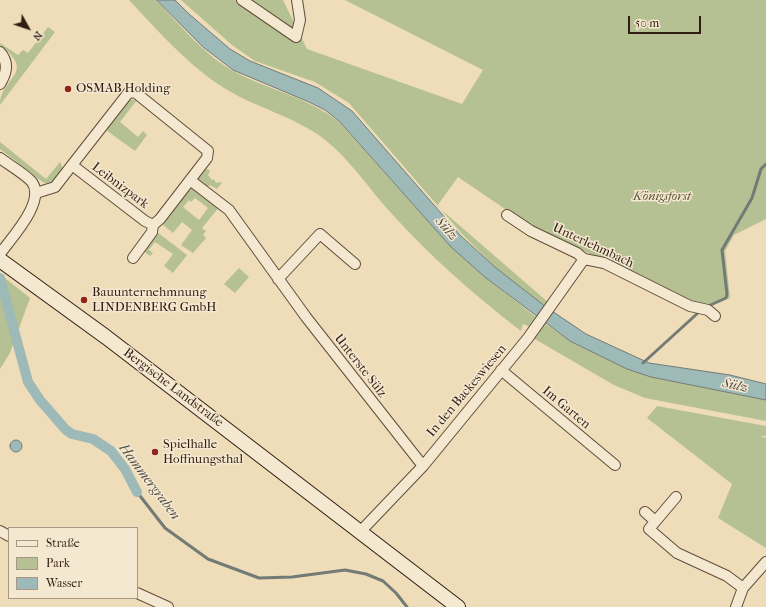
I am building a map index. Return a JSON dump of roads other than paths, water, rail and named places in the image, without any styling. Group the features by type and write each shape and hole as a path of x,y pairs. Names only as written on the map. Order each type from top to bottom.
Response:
{"main road":[{"name":"Bergische Landstraße","path":"0,260 106,336 458,607"}],"street":[{"path":"242,0 296,37 300,20 297,0"},
{"path":"0,52 5,57 7,73 0,84"},
{"name":"Leibnizpark","path":"36,193 56,187 129,92 136,93 208,151 207,158 160,220 153,225 152,232 133,258"},
{"path":"0,158 32,182 36,193 34,204 0,254"},
{"name":"Leibnizpark","path":"72,165 145,221 153,225"},
{"name":"Unterste Sülz","path":"190,180 229,210 306,317 423,466"},
{"name":"Unterlehmbach","path":"507,215 531,232 577,253 584,259 604,263 690,306 708,310 714,316"},
{"path":"278,279 320,234 355,264"},
{"name":"In den Backeswiesen","path":"360,532 423,466 530,336 584,259"},
{"name":"Im Garten","path":"501,370 615,465"},
{"path":"676,497 649,529 677,553 727,576 743,588"},
{"path":"644,512 655,521"},
{"path":"736,607 743,588 766,562"},
{"path":"138,593 168,607"}],"water":[{"name":"Sülz","path":"157,0 175,0 230,49 250,61 318,88 352,111 461,236 496,268 546,307 586,334 649,363 730,375 766,384 766,400 651,377 627,369 570,341 486,278 451,247 339,121 325,110 309,102 233,70 203,47"},
{"path":"14,440 18,440 22,446 18,452 14,452 10,448 10,444"}],"waterway":[{"path":"706,307 726,298 727,294 722,250 752,198 761,169 766,164"},
{"name":"Hammergraben","path":"0,278 28,382 40,400 66,430 72,434 93,439 111,451 125,469 137,492"},
{"path":"643,363 699,312"},
{"name":"Hammergraben","path":"137,492 165,528 208,559 259,578 292,577 345,570 366,574 383,581 396,593 407,607"}],"place":[{"name":"OSMAB Holding","path":"68,89"},
{"name":"Bauunternehmnung LINDENBERG GmbH","path":"84,300"},
{"name":"Spielhalle Hoffnungsthal","path":"155,452"}],"park label":[{"name":"Königsforst","path":"662,197"}]}
